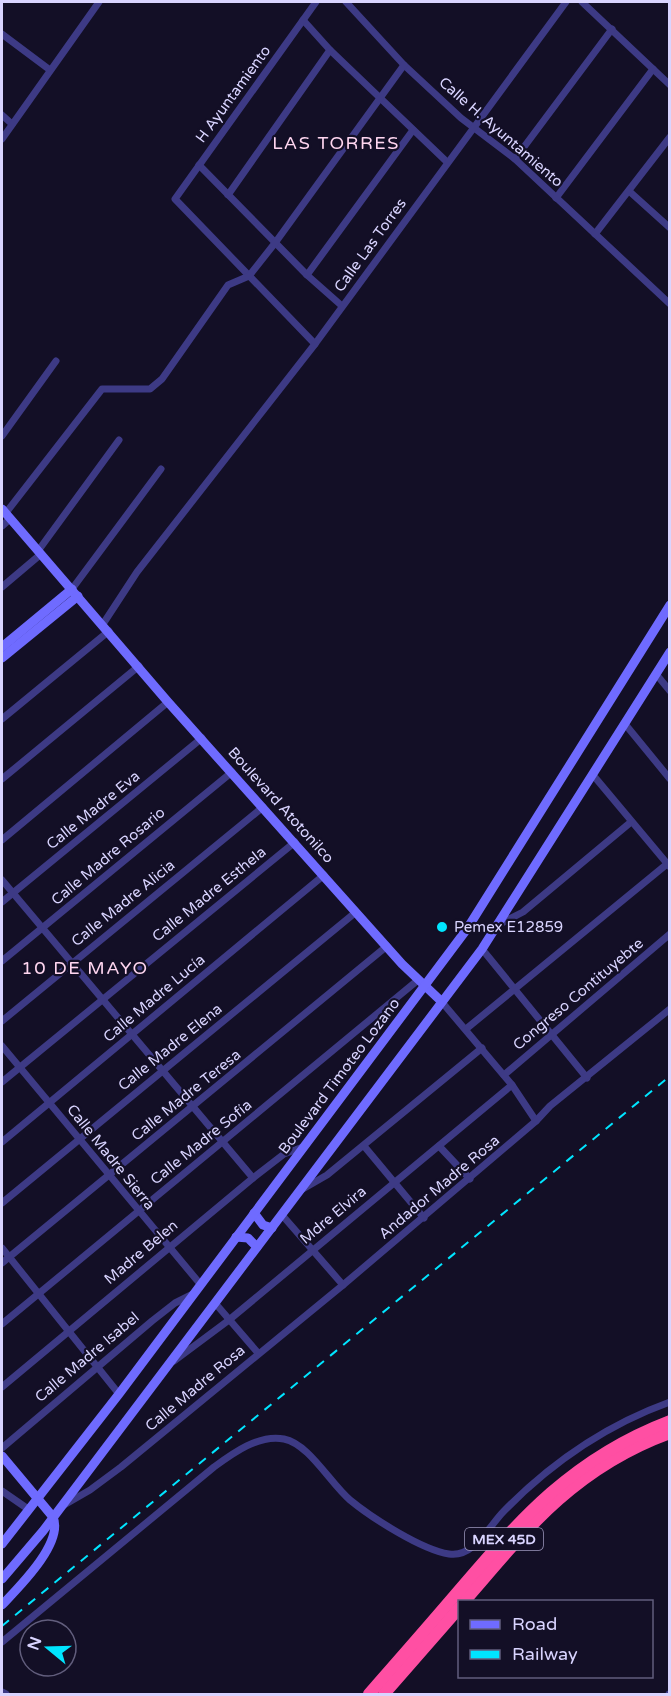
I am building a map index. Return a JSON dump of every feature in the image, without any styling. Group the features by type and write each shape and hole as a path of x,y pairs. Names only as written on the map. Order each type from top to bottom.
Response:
{"highway":[{"name":"MEX 45D","path":"369,1695 510,1531 543,1497 610,1448 669,1421"},
{"name":"MEX 45D","path":"466,1600 533,1522 564,1494 616,1458 669,1433"},
{"path":"384,1695 458,1608"}],"main road":[{"name":"Boulevard Atotonilco","path":"6,514 106,627 168,702 387,946 441,1001"},
{"path":"2,647 75,593"},
{"path":"2,658 75,593"},
{"name":"Boulevard Timoteo Lozano","path":"2,1544 119,1394 254,1214 421,983 479,911 669,605"},
{"path":"2,1580 170,1364 482,949 669,652"},
{"path":"254,1214 263,1225 272,1228"},
{"path":"236,1237 248,1238 257,1247"},
{"path":"2,1456 53,1517 56,1530 49,1546 2,1605"}],"street":[{"path":"2,139 99,2"},
{"name":"H Ayuntamiento","path":"249,276 177,203 176,196 316,2"},
{"name":"Calle H. Ayuntamiento","path":"346,2 404,65 473,127 515,159 669,304"},
{"name":"Calle Las Torres","path":"2,719 106,627 137,572 315,344 566,2"},
{"path":"582,2 669,85"},
{"path":"303,20 379,99 447,162"},
{"path":"515,159 612,29"},
{"path":"2,34 50,70"},
{"path":"228,195 330,50"},
{"path":"2,526 6,514 93,397 106,387 155,387 228,285 249,276 275,243 404,65"},
{"path":"556,198 653,69"},
{"path":"2,115 12,124"},
{"path":"307,275 413,130"},
{"path":"595,234 669,137"},
{"path":"199,165 307,275 342,306"},
{"path":"629,191 669,228"},
{"path":"249,276 315,344"},
{"path":"2,436 56,361"},
{"path":"2,587 40,552 119,440"},
{"path":"75,593 161,469"},
{"path":"2,779 139,666"},
{"path":"656,674 669,691"},
{"path":"2,840 168,702"},
{"path":"625,724 669,779"},
{"name":"Calle Madre Eva","path":"2,902 202,738"},
{"name":"Calle Madre Rosario","path":"2,961 232,772"},
{"path":"466,1029 668,865 592,774"},
{"name":"Calle Madre Alicia","path":"2,1021 262,807"},
{"path":"498,925 523,912 631,822"},
{"name":"Calle Madre Esthela","path":"2,1082 294,842"},
{"name":"Calle Madre Lucía","path":"2,1142 324,875"},
{"path":"2,880 44,927 253,1178"},
{"name":"Calle Madre Elena","path":"2,1203 356,912"},
{"name":"Congreso Contituyebte","path":"504,1074 669,934"},
{"name":"Calle Madre Teresa","path":"2,1263 387,946"},
{"path":"482,949 587,1078"},
{"name":"Calle Madre Sofía","path":"2,1324 137,1211 421,983"},
{"name":"Boulevard Atotonilco","path":"441,1001 512,1084 536,1121"},
{"name":"Andador Madre Rosa","path":"343,1285 470,1179 550,1106 669,1009"},
{"name":"Calle Madre Sierra","path":"2,1046 107,1176 201,1285"},
{"path":"299,1191 314,1185 364,1146 482,1048"},
{"name":"Mdre Elvira","path":"170,1364 229,1320 512,1084"},
{"path":"364,1146 424,1218"},
{"path":"439,1146 470,1179"},
{"name":"Madre Belen","path":"2,1387 167,1247 253,1178 284,1154 303,1147"},
{"path":"282,1215 343,1285"},
{"path":"2,1248 119,1394"},
{"name":"Calle Madre Rosa","path":"61,1506 90,1490 121,1467 343,1285"},
{"name":"Calle Madre Isabel","path":"2,1448 165,1310 193,1294"},
{"path":"215,1303 258,1353"},
{"path":"2,1642 226,1458 260,1442 276,1438 292,1441 302,1448 350,1500 428,1547 452,1555 469,1549 523,1491 572,1452 604,1432 669,1402"},
{"path":"2,1491 28,1509"},
{"path":"2,1692 6,1695"}],"railway":[{"path":"2,1626 670,1076"}],"place":[{"name":"Pemex E12859","path":"442,927"}],"district":[{"name":"LAS TORRES","path":"336,143"},
{"name":"10 DE MAYO","path":"85,968"}]}
